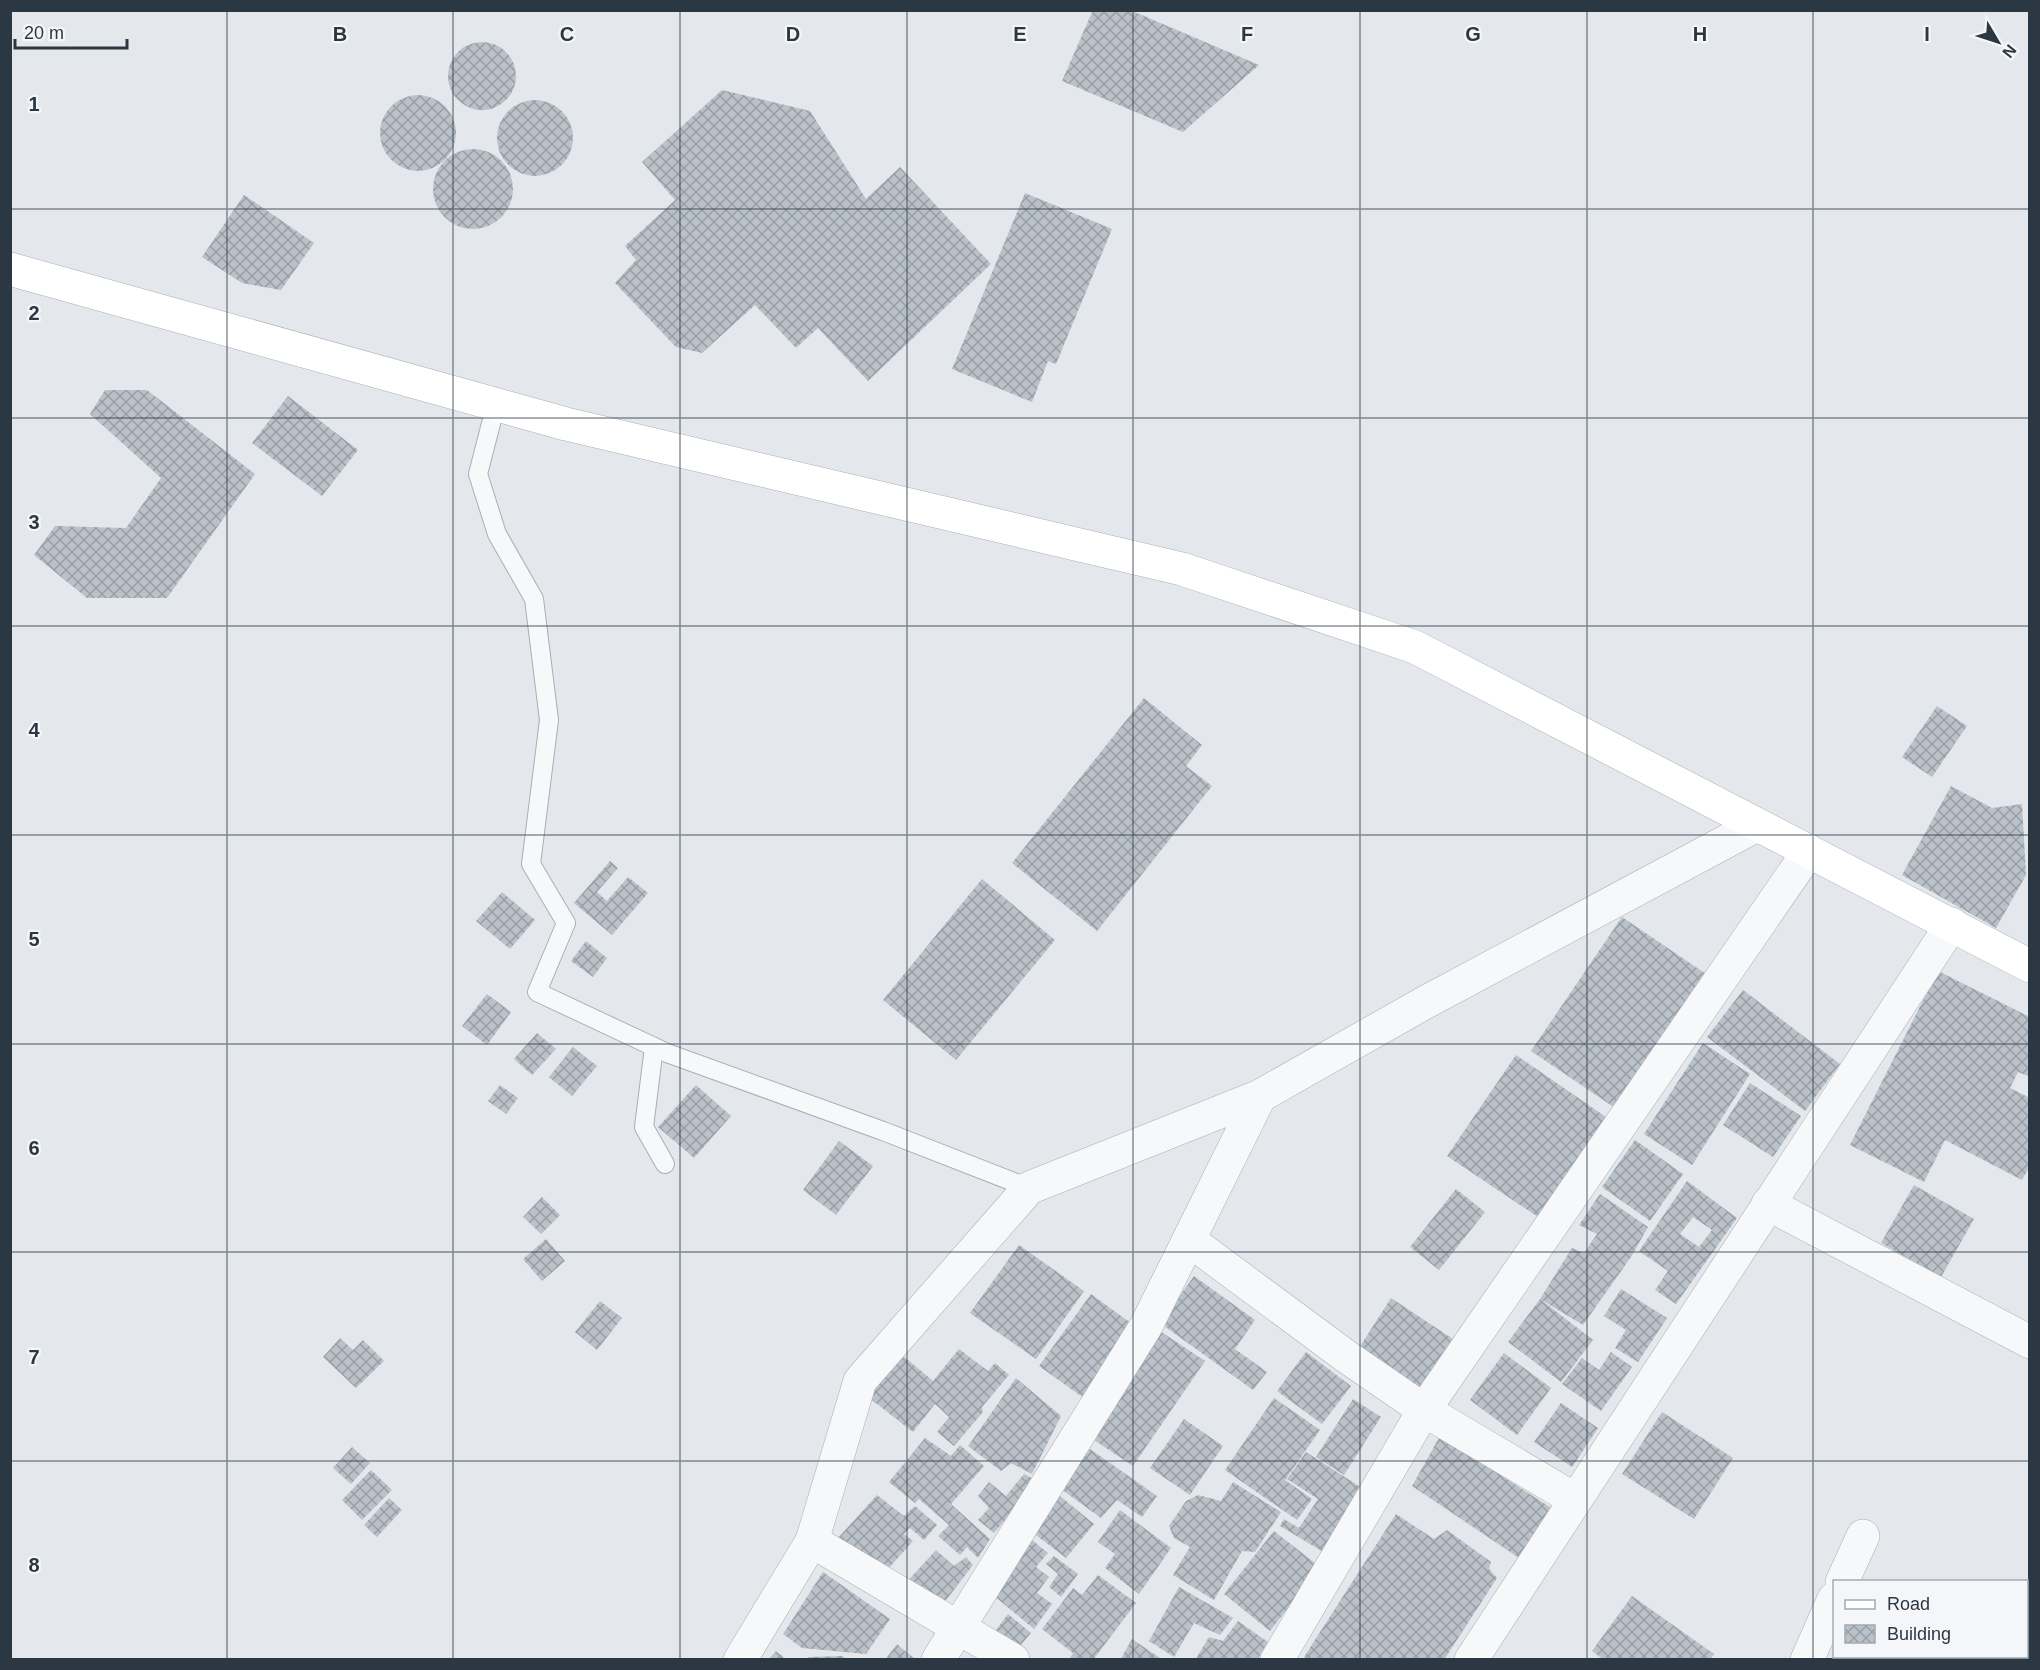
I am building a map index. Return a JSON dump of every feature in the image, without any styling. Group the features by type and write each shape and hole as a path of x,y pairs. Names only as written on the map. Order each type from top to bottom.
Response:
{"street":[{"path":"10,269 566,424 1182,569 1415,647 2030,966"},
{"path":"740,1659 812,1540 860,1381 1029,1188 1260,1096 1426,1002 1757,825"},
{"path":"1276,1659 1424,1410 1809,851"},
{"path":"1471,1659 1952,924"},
{"path":"938,1659 1146,1326 1260,1096"},
{"path":"1768,1204 2030,1342"},
{"path":"1189,1240 1347,1357 1424,1410 1574,1499"},
{"path":"1842,1580 1863,1536"},
{"path":"812,1540 1013,1659"},
{"path":"1807,1659 1833,1601"}],"lane":[{"path":"496,404 478,474 497,534 534,599 549,720 531,864 566,923 537,992 654,1047 1029,1188"},
{"path":"654,1047 644,1127 665,1164"}],"building":[{"path":"1093,10 1130,10 1259,65 1183,132 1062,81"},
{"path":"482,42 495,44 506,52 514,63 516,76 514,89 506,100 495,108 482,110 469,108 458,100 450,89 448,76 450,63 458,52 469,44"},
{"path":"722,90 810,111 866,199 900,167 991,264 868,381 818,328 796,348 755,305 702,353 676,347 615,283 636,260 625,246 675,200 642,162"},
{"path":"411,95 425,95 439,101 450,112 456,126 453,148 445,160 425,171 411,171 397,165 386,154 380,140 380,126 386,112 397,101"},
{"path":"535,100 549,103 562,111 570,124 573,138 570,152 562,165 549,173 535,176 521,173 508,165 500,152 497,138 500,124 508,111 521,103"},
{"path":"473,149 488,152 501,161 510,174 513,189 510,204 501,217 488,226 473,229 458,226 445,217 436,204 433,189 436,174 445,161 458,152"},
{"path":"1025,193 1112,229 1056,364 1048,361 1032,402 952,369"},
{"path":"244,195 314,243 281,290 242,283 202,257"},
{"path":"105,390 147,390 255,474 167,598 87,598 34,555 55,526 126,528 161,478 90,414"},
{"path":"288,396 358,450 322,496 252,443"},
{"path":"1144,698 1202,745 1186,766 1212,786 1097,931 1012,863"},
{"path":"1937,706 1967,726 1932,777 1902,757"},
{"path":"1951,786 1992,808 2022,804 2026,875 1996,928 1902,875"},
{"path":"610,861 618,868 597,892 607,901 628,877 648,893 612,935 574,903"},
{"path":"982,879 1055,940 956,1060 883,1000"},
{"path":"502,892 535,920 510,949 476,921"},
{"path":"1622,917 1709,976 1618,1110 1531,1051"},
{"path":"586,941 607,958 593,977 571,961"},
{"path":"1938,971 2030,1017 2030,1077 2018,1072 2010,1088 2030,1098 2030,1166 2022,1180 1945,1140 1924,1182 1850,1145"},
{"path":"1743,990 1840,1064 1805,1111 1707,1037"},
{"path":"487,994 511,1012 487,1045 462,1026"},
{"path":"537,1033 556,1049 532,1075 514,1059"},
{"path":"1703,1043 1750,1074 1692,1165 1644,1134"},
{"path":"573,1047 597,1066 572,1096 549,1077"},
{"path":"1516,1055 1606,1117 1538,1217 1447,1156"},
{"path":"1750,1083 1801,1116 1773,1157 1723,1125"},
{"path":"500,1085 518,1098 506,1114 488,1101"},
{"path":"696,1085 731,1116 694,1158 658,1127"},
{"path":"1635,1140 1683,1174 1650,1221 1602,1187"},
{"path":"839,1141 873,1166 836,1215 803,1190"},
{"path":"1687,1181 1737,1218 1676,1304 1655,1290 1668,1271 1639,1251","holes":["1693,1217 1712,1230 1699,1247 1680,1234"]},
{"path":"1914,1185 1974,1219 1941,1277 1881,1243"},
{"path":"1456,1189 1485,1212 1439,1270 1410,1247"},
{"path":"1600,1194 1648,1227 1631,1257 1583,1325 1540,1299 1572,1248 1584,1253 1597,1234 1579,1225"},
{"path":"542,1197 560,1215 541,1234 523,1217"},
{"path":"546,1239 565,1261 542,1281 523,1259"},
{"path":"1019,1245 1084,1291 1036,1359 970,1313"},
{"path":"1194,1276 1255,1320 1235,1349 1267,1372 1253,1390 1160,1323"},
{"path":"1621,1289 1667,1318 1638,1362 1615,1348 1626,1330 1604,1316"},
{"path":"1091,1294 1139,1329 1088,1401 1039,1366"},
{"path":"1391,1298 1453,1339 1421,1389 1359,1348"},
{"path":"1540,1299 1593,1340 1561,1382 1508,1342"},
{"path":"600,1301 622,1318 597,1350 575,1332"},
{"path":"1157,1329 1205,1361 1133,1466 1085,1434"},
{"path":"340,1338 353,1350 363,1340 384,1361 356,1388 323,1357"},
{"path":"959,1349 988,1371 995,1363 1009,1375 982,1407 983,1412 954,1446 937,1432 949,1417 935,1404 913,1432 868,1397 902,1355 933,1381"},
{"path":"1306,1352 1351,1386 1322,1424 1277,1391"},
{"path":"1611,1352 1632,1367 1601,1411 1562,1384 1582,1358 1599,1370"},
{"path":"1504,1353 1551,1388 1517,1435 1470,1400"},
{"path":"1016,1378 1061,1416 1032,1474 1011,1463 1001,1471 968,1446"},
{"path":"1274,1398 1320,1430 1285,1480 1312,1499 1297,1520 1225,1470"},
{"path":"1353,1399 1381,1417 1344,1475 1316,1457"},
{"path":"1561,1403 1598,1428 1572,1467 1534,1442"},
{"path":"1662,1412 1733,1458 1694,1519 1622,1474"},
{"path":"1184,1419 1223,1446 1190,1495 1150,1468"},
{"path":"1440,1436 1556,1511 1519,1558 1412,1486"},
{"path":"925,1438 951,1456 960,1445 984,1466 951,1504 990,1539 978,1558 967,1547 960,1555 938,1536 949,1525 919,1499 915,1503 889,1482"},
{"path":"352,1447 370,1463 351,1484 333,1468"},
{"path":"1090,1449 1157,1496 1142,1517 1117,1500 1101,1518 1061,1489"},
{"path":"1306,1452 1365,1490 1325,1553 1280,1526 1284,1519 1299,1528 1318,1499 1287,1479"},
{"path":"371,1470 392,1490 362,1520 342,1500"},
{"path":"1024,1474 1038,1481 994,1533 978,1520 989,1508 978,1496 989,1482 1006,1496"},
{"path":"1233,1482 1281,1512 1255,1552 1242,1551 1214,1600 1173,1575 1190,1547 1174,1538 1169,1526 1186,1501 1198,1495 1221,1501"},
{"path":"1054,1491 1094,1524 1066,1558 1028,1529"},
{"path":"877,1495 904,1516 915,1506 937,1525 924,1540 910,1528 904,1534 913,1541 887,1570 838,1538"},
{"path":"389,1498 402,1510 377,1537 364,1525"},
{"path":"1120,1510 1171,1548 1139,1594 1105,1568 1115,1554 1098,1542"},
{"path":"1396,1514 1434,1539 1447,1530 1491,1562 1489,1569 1497,1578 1444,1660 1309,1660 1304,1657"},
{"path":"1021,1531 1048,1553 1036,1567 1049,1577 1037,1593 1052,1604 1034,1629 987,1590"},
{"path":"1274,1531 1320,1567 1270,1631 1224,1594"},
{"path":"936,1550 954,1566 966,1557 973,1565 940,1608 904,1585"},
{"path":"1054,1556 1078,1574 1061,1597 1049,1587 1058,1574 1046,1564"},
{"path":"823,1572 890,1619 866,1654 802,1648 783,1634"},
{"path":"1098,1575 1136,1603 1093,1660 1069,1660 1073,1653 1042,1629 1073,1588 1082,1595"},
{"path":"1179,1587 1233,1618 1220,1635 1194,1623 1174,1657 1149,1641"},
{"path":"1632,1596 1714,1654 1710,1660 1604,1660 1592,1651"},
{"path":"1008,1614 1031,1633 1014,1653 990,1638"},
{"path":"1238,1621 1268,1642 1257,1660 1195,1660 1209,1637 1223,1641"},
{"path":"1132,1639 1163,1660 1120,1660"},
{"path":"897,1644 916,1660 885,1660"},
{"path":"776,1651 787,1660 768,1660"},
{"path":"842,1656 847,1660 808,1660 808,1657"}]}
